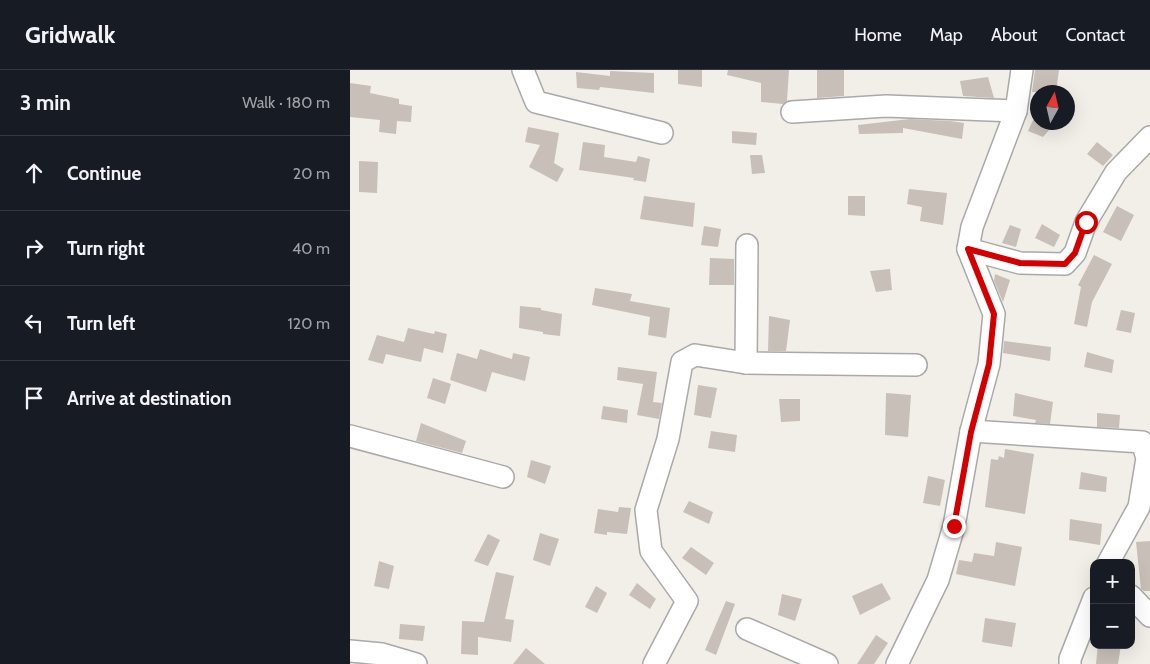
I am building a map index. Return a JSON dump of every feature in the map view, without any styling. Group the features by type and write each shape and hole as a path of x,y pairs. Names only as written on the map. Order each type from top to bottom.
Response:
{"street":[{"path":"523,70 536,102 662,133"},
{"path":"897,664 938,580 954,526 971,432 989,364 994,314 968,249 972,227 1016,111 1022,70"},
{"path":"792,112 886,106 1016,111"},
{"path":"968,249 1020,263 1065,264 1075,253 1086,222 1116,172 1148,142"},
{"path":"746,363 747,245"},
{"path":"654,664 687,601 651,551 646,510 668,439 682,362 695,355 746,363 916,365"},
{"path":"971,432 1142,442 1147,458 1139,507 1110,559"},
{"path":"350,436 503,477"},
{"path":"1135,600 1150,616"},
{"path":"1070,664 1070,659 1092,604"},
{"path":"747,629 827,664"},
{"path":"350,651 382,654 416,664"}],"building":[{"path":"678,70 702,70 702,87 678,84"},
{"path":"728,70 789,70 787,101 783,104 761,102 761,83 727,75"},
{"path":"817,70 844,70 844,96 817,98"},
{"path":"1035,70 1059,70 1057,85 1033,85"},
{"path":"610,71 654,73 654,93 600,87 599,90 577,88 576,72 610,76"},
{"path":"988,77 994,98 963,96 960,81"},
{"path":"350,83 371,86 370,93 399,99 399,104 412,106 411,122 397,121 396,134 379,132 380,120 350,117"},
{"path":"910,119 964,123 962,139 903,128 903,133 859,134 858,125"},
{"path":"528,127 559,133 554,163 564,169 557,182 529,167 540,145 525,142"},
{"path":"1030,127 1030,130 1049,130 1043,137 1028,131"},
{"path":"732,131 757,133 756,145 732,143"},
{"path":"583,142 605,145 604,157 636,162 638,156 650,159 646,182 633,180 634,178 579,170"},
{"path":"1097,142 1113,155 1103,166 1087,154"},
{"path":"750,155 762,155 765,173 752,174"},
{"path":"359,161 378,162 377,193 359,192"},
{"path":"909,189 947,193 943,225 920,221 922,207 907,204"},
{"path":"644,196 695,203 693,227 640,219"},
{"path":"848,196 865,196 865,216 848,215"},
{"path":"1117,206 1134,215 1121,241 1103,232"},
{"path":"1042,224 1060,235 1054,247 1035,238"},
{"path":"1010,225 1021,229 1016,247 1002,243"},
{"path":"704,226 721,229 718,247 701,245"},
{"path":"1094,255 1112,264 1092,302 1087,327 1074,324 1081,287 1078,285"},
{"path":"710,258 734,259 734,285 709,285"},
{"path":"890,269 892,290 876,292 870,271"},
{"path":"995,274 1010,280 1003,302 994,281"},
{"path":"595,288 632,294 630,301 670,308 666,338 648,335 650,317 592,305"},
{"path":"520,306 541,308 541,310 562,314 560,336 519,328"},
{"path":"1121,310 1135,313 1131,333 1116,330"},
{"path":"769,316 790,320 786,351 768,351"},
{"path":"408,328 434,334 435,331 447,334 443,353 424,348 421,362 386,354 383,364 368,360 377,335 404,342"},
{"path":"1004,341 1051,347 1050,361 1003,353"},
{"path":"480,349 512,359 513,353 530,357 525,381 492,372 486,392 450,380 457,353 477,359"},
{"path":"1087,352 1114,360 1112,373 1084,367"},
{"path":"618,367 657,372 653,402 662,403 659,419 637,415 643,384 617,380"},
{"path":"433,378 451,384 445,404 427,398"},
{"path":"698,385 717,388 711,418 694,415"},
{"path":"886,393 911,395 908,437 885,435"},
{"path":"1015,393 1053,402 1050,424 1035,423 1036,420 1013,416"},
{"path":"779,399 800,399 800,421 781,422"},
{"path":"603,406 628,410 627,423 601,419"},
{"path":"1097,413 1120,415 1119,428 1097,427"},
{"path":"421,423 466,441 462,453 416,441"},
{"path":"711,431 737,435 735,452 708,448"},
{"path":"1005,449 1034,454 1025,514 985,507 991,459 998,460 999,456 1004,458"},
{"path":"531,460 551,466 545,484 527,477"},
{"path":"1081,472 1107,477 1106,492 1079,489"},
{"path":"928,476 945,480 940,506 923,503"},
{"path":"689,501 713,512 709,524 683,512"},
{"path":"619,507 631,508 627,534 607,532 607,535 594,533 598,509 618,512"},
{"path":"1070,519 1102,524 1100,545 1069,540"},
{"path":"540,533 559,539 550,566 533,560"},
{"path":"488,534 500,540 488,566 474,561"},
{"path":"1150,541 1150,591 1144,591 1141,589 1136,542"},
{"path":"996,542 1022,547 1015,586 956,574 959,560 972,562 974,553 994,556"},
{"path":"691,547 714,563 706,575 682,558"},
{"path":"379,561 394,566 389,589 374,586"},
{"path":"496,572 514,576 505,619 514,620 511,642 478,637 478,655 461,654 462,621 484,622"},
{"path":"637,583 656,599 650,609 629,595"},
{"path":"882,583 891,599 860,615 852,596"},
{"path":"596,586 607,593 597,613 585,607"},
{"path":"782,594 802,599 795,621 778,615"},
{"path":"726,601 735,604 716,655 705,650"},
{"path":"985,618 1016,623 1012,647 982,642"},
{"path":"400,624 425,626 423,641 399,639"},
{"path":"876,635 888,643 874,664 857,664"},
{"path":"526,648 545,664 513,664"},
{"path":"1098,649 1120,649 1118,664 1096,664"}],"route":[{"path":"954,526 971,432 989,364 994,314 968,249 1020,263 1065,264 1075,253 1086,222"}]}
